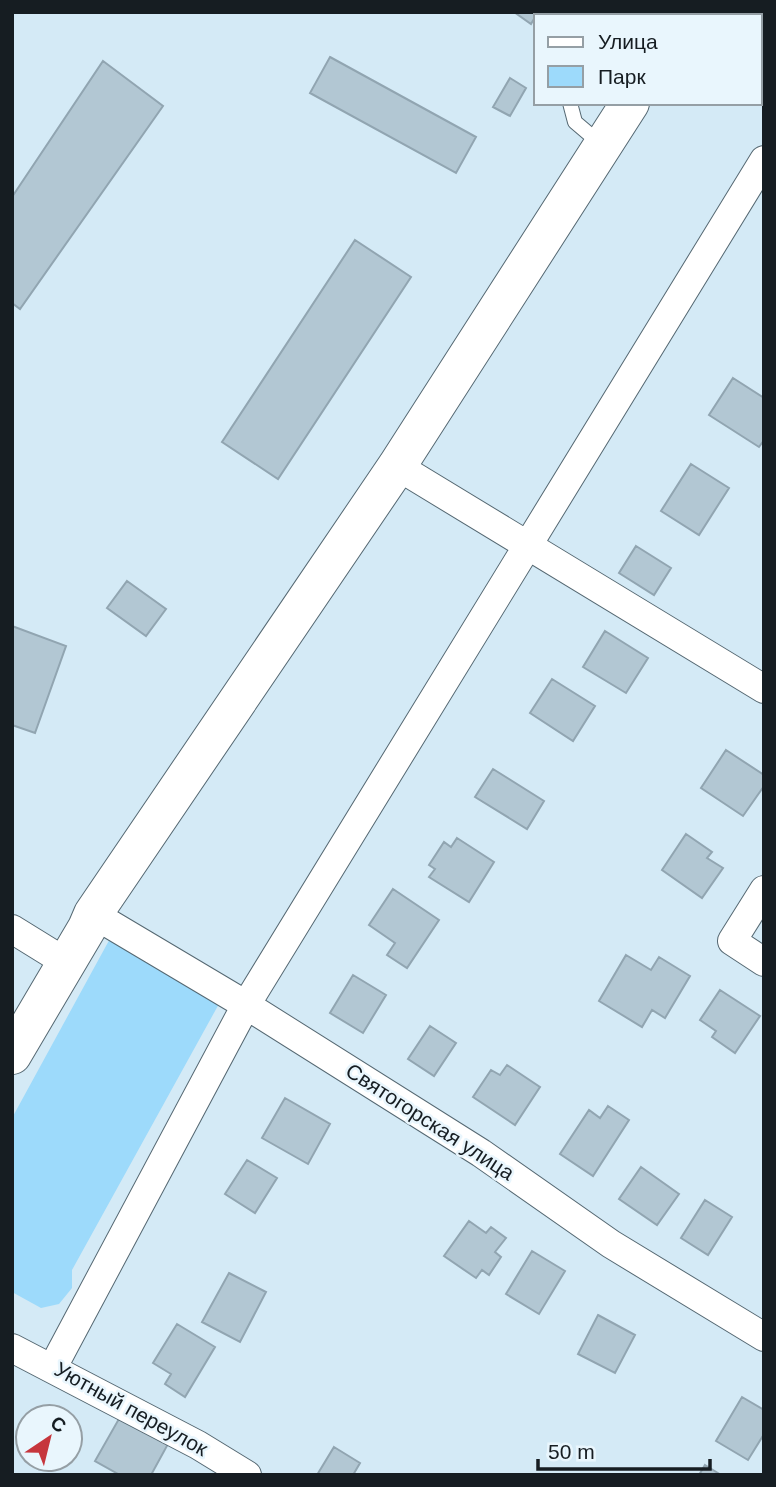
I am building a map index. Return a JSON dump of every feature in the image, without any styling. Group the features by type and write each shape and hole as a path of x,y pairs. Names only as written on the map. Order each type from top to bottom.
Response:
{"main road":[{"path":"12,1055 93,914 397,466 630,105"}],"street":[{"path":"53,1367 246,1005 764,160"},
{"path":"397,466 764,689"},
{"path":"764,890 732,941 764,962"},
{"name":"Святогорская улица","path":"93,914 246,1005 481,1153 611,1244 764,1337"},
{"path":"12,929 67,963"},
{"name":"Уютный переулок","path":"12,1348 53,1367 247,1475"}],"lane":[{"path":"571,105 575,122 603,146"}],"green space":[{"path":"112,935 220,1002 72,1270 72,1288 59,1304 41,1308 12,1292 12,1118"}],"building":[{"path":"514,12 538,12 534,14 531,24"},
{"path":"330,57 476,137 456,173 310,93"},
{"path":"103,61 163,106 20,309 12,303 12,197"},
{"path":"510,78 526,88 510,116 493,107"},
{"path":"355,240 411,277 278,479 222,442"},
{"path":"733,378 764,398 764,440 759,447 709,415"},
{"path":"691,464 729,488 699,535 661,511"},
{"path":"636,546 671,568 654,595 619,573"},
{"path":"127,581 166,609 146,636 107,608"},
{"path":"12,626 66,646 35,733 12,725"},
{"path":"605,631 648,658 626,693 583,667"},
{"path":"552,679 595,706 573,741 530,713"},
{"path":"726,750 764,775 764,786 743,816 701,788"},
{"path":"493,769 544,801 527,829 475,797"},
{"path":"686,834 712,852 707,858 723,868 702,898 662,870"},
{"path":"457,838 494,862 469,902 429,877 435,869 429,865 444,842 451,847"},
{"path":"393,889 439,920 407,968 387,955 395,943 369,925"},
{"path":"626,955 651,970 659,957 690,976 665,1018 652,1010 642,1027 599,1001"},
{"path":"353,975 386,995 363,1033 330,1013"},
{"path":"720,990 760,1016 735,1053 712,1037 716,1031 700,1020"},
{"path":"430,1026 456,1043 434,1076 408,1059"},
{"path":"507,1065 540,1087 515,1125 473,1097 491,1070 500,1075"},
{"path":"285,1098 330,1124 308,1164 262,1138"},
{"path":"608,1106 629,1120 593,1176 560,1154 589,1110 600,1118"},
{"path":"247,1160 277,1178 255,1213 225,1194"},
{"path":"641,1167 679,1194 657,1225 619,1199"},
{"path":"705,1200 732,1217 708,1255 681,1238"},
{"path":"469,1221 486,1233 491,1227 506,1238 495,1252 501,1257 489,1275 482,1270 476,1278 444,1256"},
{"path":"532,1251 565,1271 539,1314 506,1294"},
{"path":"229,1273 266,1292 240,1342 202,1322"},
{"path":"598,1315 635,1335 615,1373 578,1354"},
{"path":"177,1324 215,1347 185,1397 165,1384 171,1374 153,1363"},
{"path":"742,1397 764,1410 764,1434 748,1460 716,1441"},
{"path":"120,1417 168,1444 151,1475 120,1475 95,1461"},
{"path":"334,1447 360,1463 353,1475 317,1475"},
{"path":"705,1465 721,1475 699,1475"}]}
